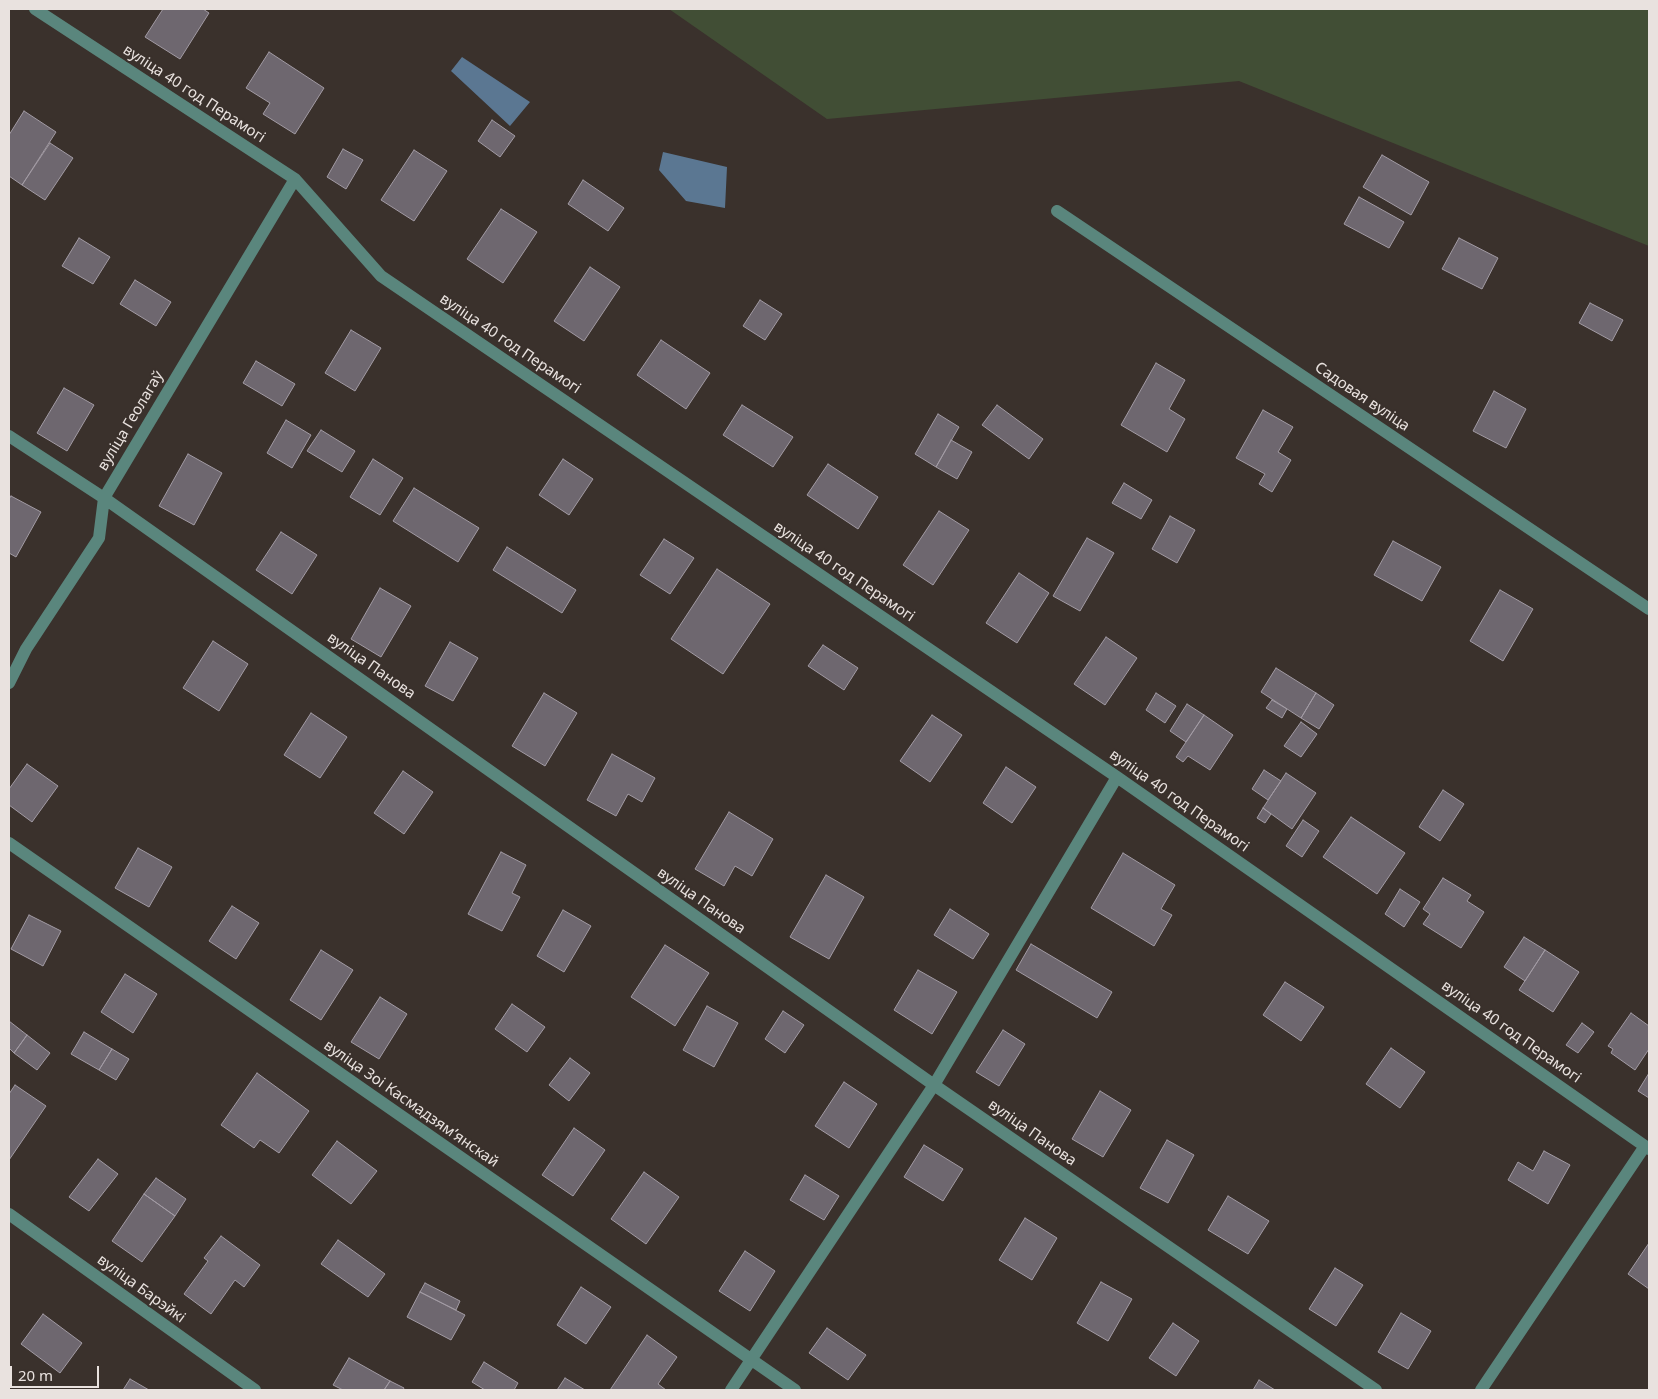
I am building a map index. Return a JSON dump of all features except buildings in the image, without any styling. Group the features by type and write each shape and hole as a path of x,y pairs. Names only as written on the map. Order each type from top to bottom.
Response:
{"street":[{"name":"вуліца 40 год Перамогі","path":"35,9 295,180 381,276 1117,777 1647,1147"},
{"name":"вуліца Геолагаў","path":"9,683 26,649 98,538 104,498 295,180"},
{"name":"Садовая вуліца","path":"1057,211 1649,609"},
{"name":"вуліца Панова","path":"9,436 104,498 934,1085 1376,1390"},
{"path":"731,1390 934,1085 1117,777"},
{"name":"вуліца Зоі Касмадзямʼянскай","path":"12,849 795,1390"},
{"path":"1481,1390 1647,1147"},
{"name":"вуліца Барэйкі","path":"9,1214 254,1390"}],"green space":[{"path":"669,9 1649,9 1649,246 1239,81 827,119"}],"water":[{"path":"462,57 530,102 510,126 451,71"},
{"path":"663,152 727,167 725,208 686,201 659,170"}]}
